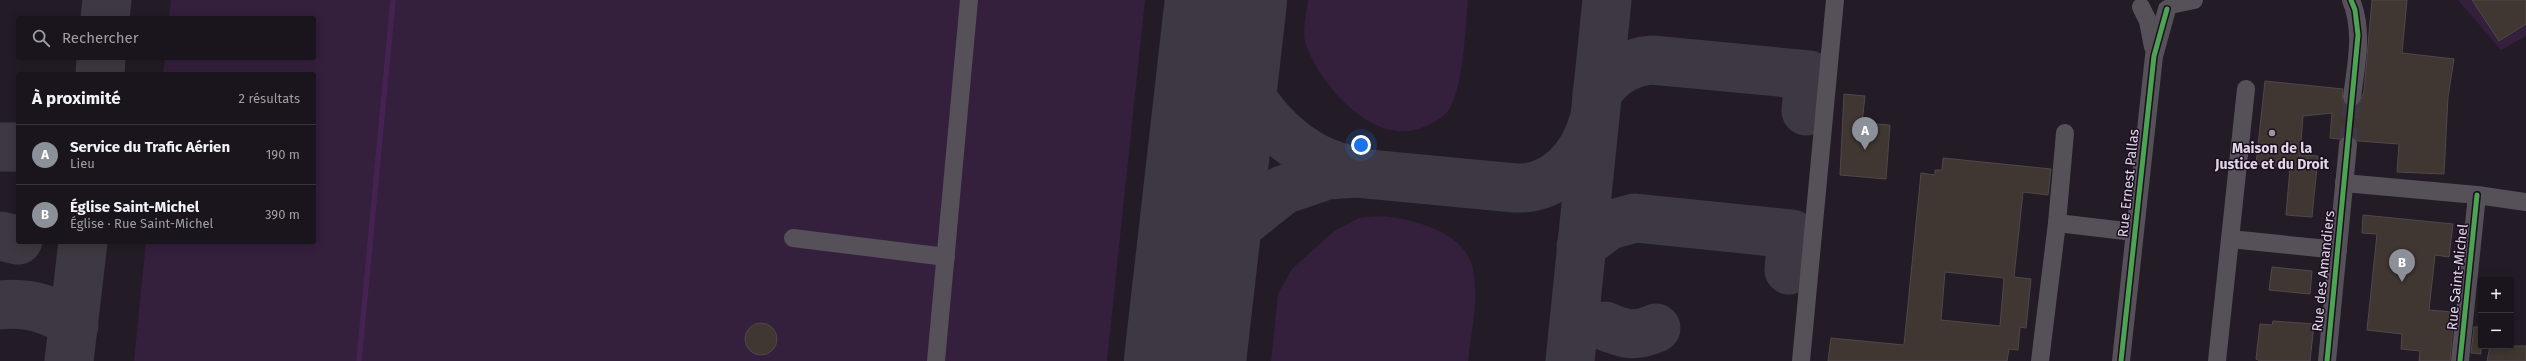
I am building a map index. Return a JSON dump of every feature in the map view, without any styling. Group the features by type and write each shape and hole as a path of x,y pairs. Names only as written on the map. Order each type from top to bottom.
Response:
{"street":[{"path":"936,361 969,0"},
{"path":"1801,361 1835,0"},
{"path":"2138,3 2158,11 2173,5 2194,0"},
{"path":"2352,0 2355,10 2358,35 2352,97"},
{"name":"Rue Ernest Pallas","path":"2138,3 2148,21 2154,56"},
{"name":"Rue Ernest Pallas","path":"2121,361 2154,56 2173,5"},
{"path":"2217,361 2246,89"},
{"path":"2040,361 2057,223 2065,133"},
{"name":"Rue des Amandiers","path":"2326,361 2348,145"},
{"path":"2344,183 2477,195 2526,202"},
{"name":"Rue Saint-Michel","path":"2460,361 2477,195"},
{"path":"2057,223 2134,232"},
{"path":"793,238 946,257"},
{"path":"2230,239 2338,250"}],"shaded area":[{"path":"171,0 1145,0 1107,361 134,361 146,244 316,244 316,72 163,72 165,60 316,60 316,16 169,16"},
{"path":"1308,0 1468,0 1461,70 1455,97 1446,114 1426,126 1407,131 1389,130 1371,122 1354,111 1338,96 1325,79 1314,62 1306,45 1304,28"},
{"path":"2458,0 2526,0 2526,36 2501,50"},
{"path":"1380,216 1425,225 1439,231 1463,248 1470,261 1475,286 1474,318 1468,361 1271,361 1278,294 1292,269 1334,231 1359,218"}],"building":[{"path":"2372,0 2407,0 2402,53 2454,59 2448,97 2444,174 2397,172 2399,144 2358,141 2349,135 2339,139 2330,138 2332,113 2303,116 2300,155 2318,156 2312,217 2286,215 2290,168 2256,164 2265,81 2343,89 2342,101 2345,105 2356,107 2360,103 2364,91"},
{"path":"2472,0 2526,0 2526,24 2499,41"},
{"path":"1844,94 1865,96 1862,123 1890,125 1886,179 1840,175"},
{"path":"1943,158 2051,169 2048,195 2023,192 2014,277 2031,279 2026,328 2020,327 2018,350 2009,349 2007,361 1828,361 1831,338 1904,345 1921,173 1935,175 1935,170 1942,170","holes":["1945,272 2004,278 2000,326 1941,320"]},
{"path":"2363,215 2453,224 2449,257 2435,255 2429,310 2452,312 2450,325 2453,325 2450,361 2419,361 2420,351 2401,349 2402,334 2367,330 2377,234 2362,233"},
{"path":"2272,267 2312,271 2310,294 2269,290"},
{"path":"2273,321 2314,324 2310,361 2260,361 2256,359 2260,324 2272,325"},
{"path":"758,323 764,323 774,330 777,339 776,345 770,352 764,355 758,355 748,348 745,342 745,336 752,326"},
{"path":"2474,327 2478,327 2478,349 2481,349 2481,354 2471,353"},
{"path":"2514,346 2526,346 2526,361 2487,361 2489,349 2514,349"}],"waterway":[{"path":"359,361 393,0"}],"taxiway":[{"path":"105,16 107,0"},
{"path":"1570,361 1607,0"},
{"path":"1226,6 1229,38 1234,59 1240,76 1258,106 1281,133 1309,154 1332,165 1357,173"},
{"path":"100,72 101,60"},
{"path":"1597,93 1614,74 1635,63 1652,60 1809,75 1806,111"},
{"path":"1189,322 1204,277 1229,237 1243,222 1283,190 1327,175 1357,173 1515,188 1543,184 1555,178 1574,159 1582,148 1593,123"},
{"path":"0,147 16,147"},
{"path":"1581,246 1609,225 1635,218 1792,234 1789,270"},
{"path":"0,236 16,240"},
{"path":"69,361 83,244"},
{"path":"0,305 10,304 39,308 66,319 74,325"},
{"path":"1605,326 1630,334 1642,333 1656,328"}],"runway":[{"path":"1185,361 1226,0"}],"tunnel":[{"path":"2348,145 2352,97"}],"cycle path":[{"path":"2327,361 2358,35 2355,10 2351,0"},
{"path":"2121,361 2154,56 2167,9"},
{"path":"2460,361 2477,195"}],"place":[{"name":"Maison de la Justice et du Droit","path":"2272,133"},
{"name":"Service du Trafic Aérien","path":"1865,150"},
{"name":"Église Saint-Michel","path":"2402,282"}]}
